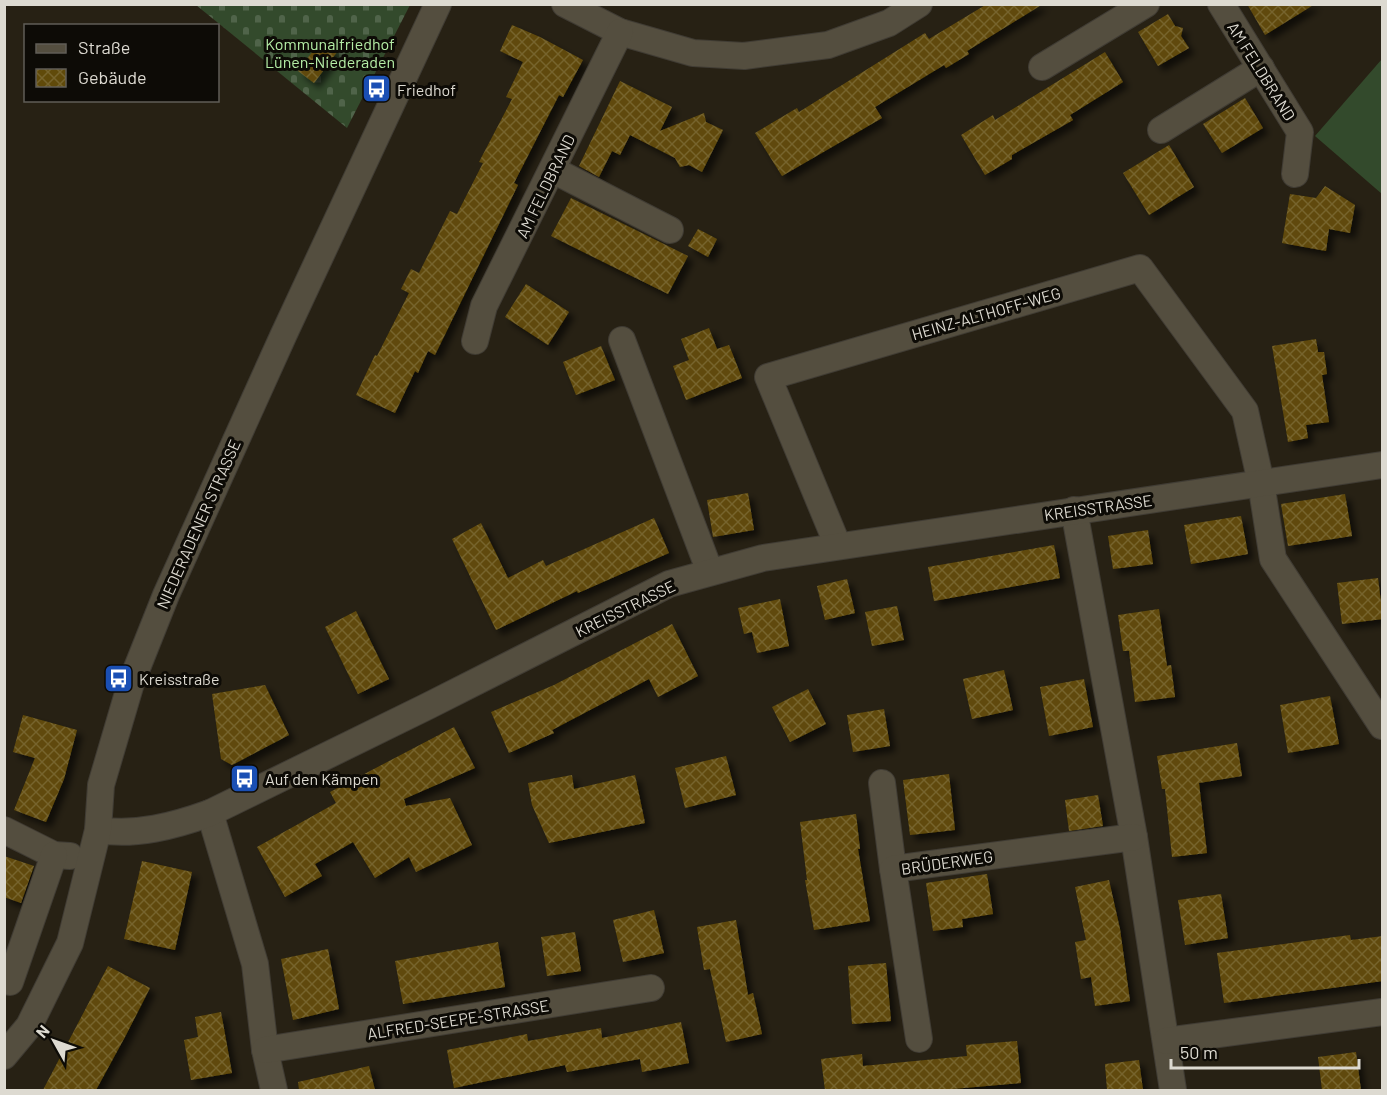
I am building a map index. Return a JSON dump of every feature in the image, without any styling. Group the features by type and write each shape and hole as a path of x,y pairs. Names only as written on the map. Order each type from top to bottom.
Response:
{"street":[{"name":"NIEDERADENER STRASSE","path":"4,1056 29,1026 70,943 98,830 101,785 130,682 166,595 284,334 438,4"},
{"path":"566,4 620,32 693,53 744,56 828,45 890,23 919,4"},
{"path":"1042,67 1146,4"},
{"name":"AM FELDBRAND","path":"1221,4 1300,132 1295,174"},
{"name":"AM FELDBRAND","path":"475,341 484,306 620,32"},
{"path":"1161,130 1261,68"},
{"path":"553,170 670,230"},
{"name":"HEINZ-ALTHOFF-WEG","path":"838,546 768,377 1140,268 1245,411 1261,483"},
{"path":"622,340 710,572"},
{"name":"KREISSTRASSE","path":"98,830 126,832 161,827 183,823 210,813 669,584 710,572 763,558 838,546 1383,465"},
{"path":"1261,483 1273,559 1383,726"},
{"path":"1074,510 1134,837 1173,1090"},
{"path":"882,783 893,869"},
{"path":"210,813 255,964 265,1050 274,1090"},
{"path":"4,830 54,855 91,858"},
{"name":"BRÜDERWEG","path":"919,1039 893,869 1134,837"},
{"path":"6,984 54,855"},
{"name":"ALFRED-SEEPE-STRASSE","path":"265,1050 651,988"},
{"path":"1166,1041 1383,1012"}],"green space":[{"name":"Kommunalfriedhof Lünen-Niederaden","path":"196,5 410,5 347,128"},
{"path":"1382,59 1382,194 1315,136"}],"building":[{"path":"987,4 1043,4 967,51 969,54 946,68 944,65 875,107 882,118 782,176 755,133 797,108 799,112 925,33 929,39"},
{"path":"1247,4 1315,4 1265,35"},
{"path":"1168,14 1175,26 1183,28 1181,36 1189,48 1158,66 1138,32"},
{"path":"512,25 583,60 563,97 559,95 514,183 518,185 435,355 428,351 418,373 415,371 395,413 356,395 409,293 401,289 411,269 419,273 450,211 457,214 483,163 479,162 512,99 506,97 523,62 500,51"},
{"path":"321,40 337,52 314,83 298,71"},
{"path":"1105,52 1123,82 1070,115 1073,120 1012,155 1012,159 985,175 961,135 993,115 995,120"},
{"path":"620,81 672,107 660,131 704,113 706,122 723,130 702,172 689,165 680,167 675,158 630,135 620,155 612,151 599,177 579,166"},
{"path":"1245,98 1263,128 1222,153 1203,124"},
{"path":"1169,145 1194,187 1149,215 1123,173"},
{"path":"1325,186 1355,205 1350,233 1329,229 1326,251 1282,243 1290,194 1316,198"},
{"path":"571,198 688,256 668,294 551,236"},
{"path":"698,229 717,239 708,257 688,246"},
{"path":"526,284 569,312 548,345 505,317"},
{"path":"709,328 717,349 729,345 742,378 686,400 673,366 689,360 681,339"},
{"path":"1316,339 1318,352 1324,352 1327,374 1322,375 1329,422 1306,425 1308,438 1288,442 1272,346"},
{"path":"601,346 615,380 576,395 563,362"},
{"path":"748,493 754,530 713,537 707,500"},
{"path":"1345,494 1352,536 1288,546 1281,504"},
{"path":"1241,516 1248,554 1191,564 1184,525"},
{"path":"654,518 669,553 578,593 577,591 496,630 452,539 481,523 508,578 543,560 546,566"},
{"path":"1148,530 1153,564 1113,569 1108,536"},
{"path":"1054,545 1060,578 934,601 928,567"},
{"path":"1378,578 1383,619 1342,624 1337,583"},
{"path":"847,579 855,613 825,620 817,586"},
{"path":"780,599 789,646 757,653 752,632 744,634 738,608"},
{"path":"897,606 904,640 872,646 865,612"},
{"path":"1159,609 1167,666 1171,665 1175,697 1135,702 1129,651 1123,651 1118,615"},
{"path":"356,611 389,679 358,694 325,627"},
{"path":"672,624 698,676 658,697 649,679 552,730 554,733 509,753 491,712 554,685"},
{"path":"1004,670 1013,710 972,719 963,679"},
{"path":"1084,679 1093,727 1049,736 1040,687"},
{"path":"265,685 289,735 232,765 221,759 212,694"},
{"path":"808,689 826,724 790,742 772,707"},
{"path":"1330,696 1339,744 1288,753 1280,705"},
{"path":"884,709 890,746 853,752 847,715"},
{"path":"23,715 77,730 64,779 46,822 14,810 35,758 13,752"},
{"path":"454,727 475,768 404,799 406,806 450,798 472,845 416,872 409,857 375,878 353,842 315,864 322,876 285,897 257,847 336,803 330,792"},
{"path":"1237,743 1242,776 1199,783 1207,853 1172,857 1165,789 1162,789 1157,756"},
{"path":"726,756 736,795 685,808 675,768"},
{"path":"949,774 955,830 910,835 903,780"},
{"path":"572,775 574,789 635,775 645,823 549,843 532,805 528,783"},
{"path":"1098,795 1103,826 1069,831 1065,800"},
{"path":"856,814 860,849 858,849 870,921 814,930 805,880 807,880 800,822"},
{"path":"4,856 34,866 21,903 4,897"},
{"path":"142,861 192,872 175,950 124,939"},
{"path":"987,874 993,914 962,919 963,927 933,931 926,883"},
{"path":"1109,880 1120,929 1130,1001 1095,1006 1091,977 1081,979 1075,942 1086,940 1075,887"},
{"path":"1221,894 1228,938 1185,945 1178,900"},
{"path":"654,910 664,953 623,962 613,920"},
{"path":"736,920 748,995 753,993 762,1034 726,1042 710,969 704,970 697,927"},
{"path":"575,932 581,971 547,976 541,937"},
{"path":"1350,935 1351,940 1383,936 1383,981 1224,1003 1217,953"},
{"path":"498,942 505,987 403,1004 395,961"},
{"path":"328,949 339,1009 293,1020 281,959"},
{"path":"886,963 891,1021 852,1024 848,966"},
{"path":"108,966 150,988 126,1035 96,1090 43,1090"},
{"path":"221,1012 232,1073 191,1080 184,1040 198,1037 195,1017"},
{"path":"681,1022 689,1063 642,1072 640,1059 567,1072 565,1065 454,1088 447,1050 527,1034 528,1041 601,1028 602,1038"},
{"path":"1017,1041 1021,1083 941,1090 825,1090 821,1059 862,1054 863,1066 967,1056 966,1045"},
{"path":"1356,1052 1361,1090 1322,1090 1318,1057"},
{"path":"1139,1060 1143,1090 1107,1090 1105,1064"},
{"path":"369,1066 375,1090 299,1090 298,1082"}],"place":[{"name":"Friedhof","path":"376,89"},
{"name":"Kreisstraße","path":"118,678"},
{"name":"Auf den Kämpen","path":"244,778"}]}
